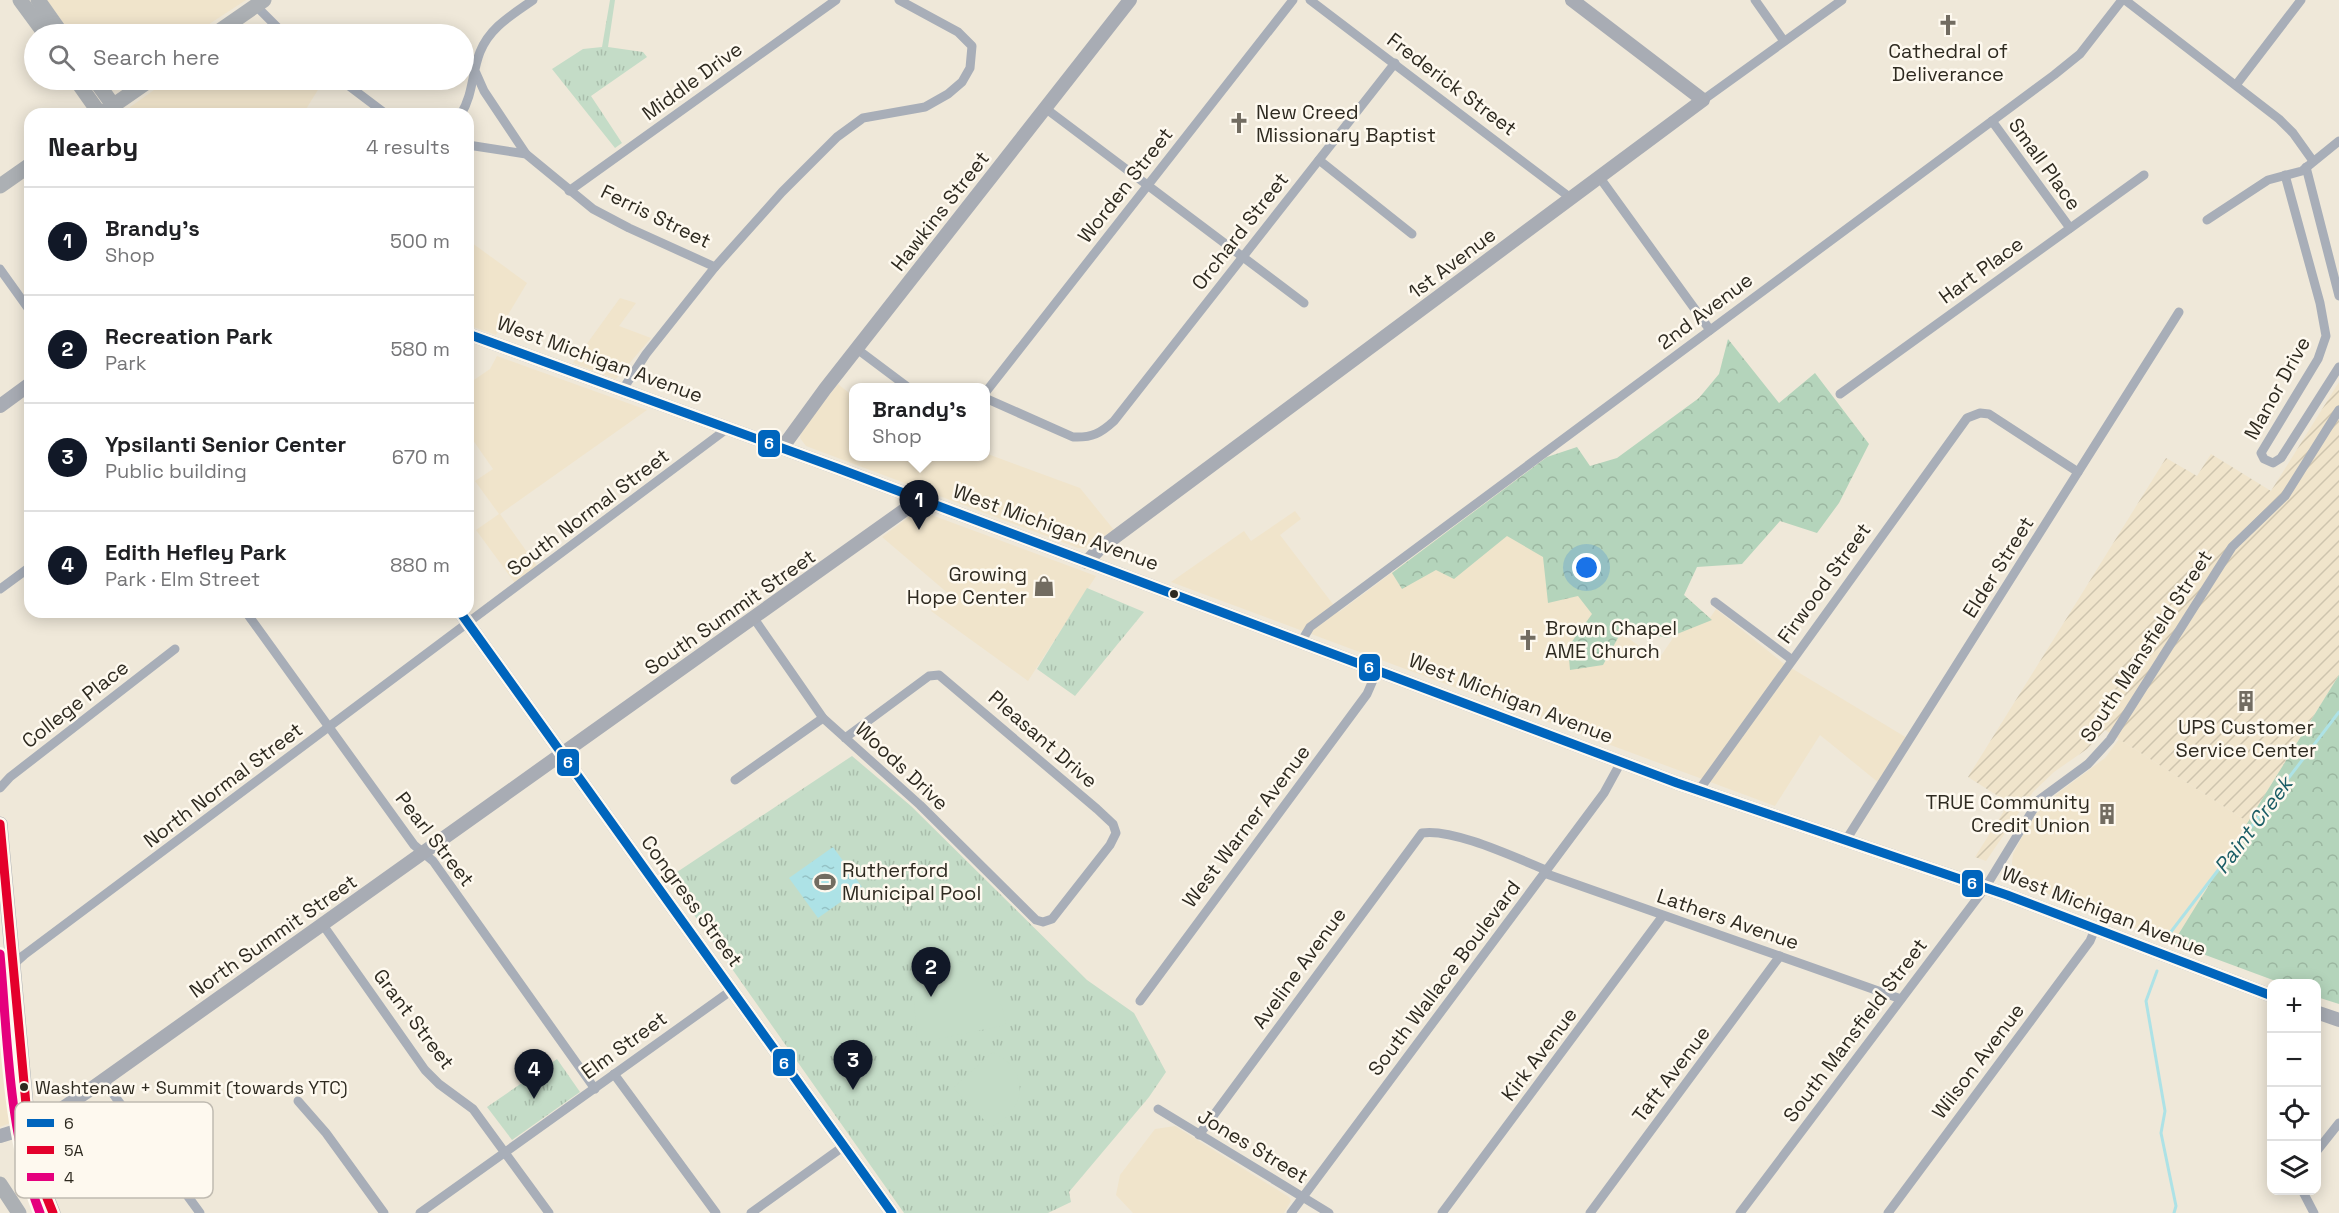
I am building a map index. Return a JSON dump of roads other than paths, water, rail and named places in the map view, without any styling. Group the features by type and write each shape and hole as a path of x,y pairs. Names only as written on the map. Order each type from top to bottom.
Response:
{"main road":[{"path":"20,0 38,24"},
{"path":"38,0 55,24"},
{"path":"228,24 258,2"},
{"path":"86,90 104,108"},
{"path":"98,90 106,108"},
{"path":"113,108 137,90"},
{"path":"0,186 24,169"},
{"path":"0,824 4,966 24,1102"},
{"path":"0,1184 19,1213"}],"street":[{"path":"474,79 480,53 490,33 533,0"},
{"name":"Middle Drive","path":"569,191 836,0"},
{"path":"623,389 646,354 715,267 782,192 837,137 863,118 925,107 962,82 970,68 972,46 958,32 899,0"},
{"name":"Hawkins Street","path":"783,448 857,349 1130,0"},
{"name":"Worden Street","path":"990,387 1293,0"},
{"name":"Frederick Street","path":"1310,0 1572,199"},
{"path":"1572,0 1703,100"},
{"path":"1755,0 1785,41"},
{"name":"1st Avenue","path":"1087,562 1099,549 1703,100 1842,0"},
{"path":"2123,0 2236,85 2286,126 2309,164 2339,296"},
{"name":"2nd Avenue","path":"1301,642 1310,627 2080,54 2123,0"},
{"path":"2236,85 2301,0"},
{"path":"258,2 276,24"},
{"name":"Orchard Street","path":"990,400 1073,437 1088,438 1101,433 1114,421 1395,63"},
{"name":"Ferris Street","path":"476,73 489,99 526,154 569,191 593,209 629,228 715,267"},
{"path":"355,90 378,108"},
{"path":"464,108 471,90"},
{"path":"1045,108 1304,303"},
{"name":"Small Place","path":"1992,121 2070,228"},
{"path":"2207,220 2268,180 2309,164 2339,141"},
{"path":"474,146 526,154"},
{"path":"1319,160 1412,234"},
{"name":"Hart Place","path":"1840,394 2144,175"},
{"name":"Manor Drive","path":"2285,175 2320,303 2326,336 2318,359 2261,453 2264,459 2273,463 2281,458 2339,367"},
{"path":"1600,178 1710,330"},
{"path":"0,270 24,303"},
{"name":"Elder Street","path":"1846,840 2179,312"},
{"name":"West Michigan Avenue","path":"474,336 783,448 1621,762 1985,888 2267,994"},
{"path":"857,349 904,383"},
{"path":"0,406 24,388"},
{"name":"South Mansfield Street","path":"1740,1213 1985,888 2039,800 2088,764 2110,740 2232,547 2285,496 2339,410"},
{"name":"Firwood Street","path":"1699,790 1960,426 1973,414 1989,414 2078,472"},
{"name":"South Normal Street","path":"469,624 728,428"},
{"name":"South Summit Street","path":"562,755 755,620 920,500"},
{"path":"0,589 24,571"},
{"path":"1715,603 1791,659"},
{"name":"Pearl Street","path":"250,618 414,845 433,861 594,1089"},
{"name":"Congress Street","path":"464,618 892,1213"},
{"name":"Woods Drive","path":"755,620 823,718 920,805 1036,920 1043,922"},
{"name":"North Normal Street","path":"4,966 469,624"},
{"name":"College Place","path":"0,788 10,777 175,649"},
{"name":"West Warner Avenue","path":"1140,1001 1367,694 1377,671"},
{"name":"Pleasant Drive","path":"845,738 929,675 939,675 1113,824 1116,833 1110,845 1052,919 1043,922"},
{"path":"735,780 823,718"},
{"name":"North Summit Street","path":"72,1102 562,755"},
{"name":"South Wallace Boulevard","path":"1291,1213 1604,793 1621,762"},
{"name":"Lathers Avenue","path":"1433,831 1478,844 1662,917 1901,999"},
{"name":"Aveline Avenue","path":"1199,1135 1415,839 1422,832 1433,831"},
{"name":"Kirk Avenue","path":"1442,1213 1662,917"},
{"name":"Grant Street","path":"323,924 425,1070 438,1084 474,1109 549,1213"},
{"name":"Wilson Avenue","path":"1888,1213 2090,941 2095,929"},
{"name":"Taft Avenue","path":"1590,1213 1780,956"},
{"name":"Elm Street","path":"420,1213 732,990"},
{"path":"2321,1014 2339,1020"},
{"path":"614,1074 716,1213"},
{"path":"104,1080 120,1102"},
{"path":"297,1101 326,1133 384,1213"},
{"name":"Jones Street","path":"1158,1109 1329,1213"},
{"path":"2321,1146 2339,1123"},
{"name":"North Summit Street","path":"0,1136 15,1131"},
{"path":"751,1213 844,1146"},
{"path":"2304,1195 2314,1213"},
{"path":"189,1198 200,1213"}],"water":[{"name":"Rutherford Municipal Pool","path":"833,847 862,887 818,918 789,878"}],"waterway":[{"name":"Paint Creek","path":"2167,937 2339,712"},
{"name":"Paint Creek","path":"2157,971 2146,1001 2165,1111 2161,1133 2176,1206 2174,1213"}],"place":[{"name":"Cathedral of Deliverance","path":"1948,25"},
{"name":"New Creed Missionary Baptist","path":"1239,123"},
{"name":"Brandy's","path":"919,530"},
{"name":"Growing Hope Center","path":"1044,586"},
{"name":"Brown Chapel AME Church","path":"1528,640"},
{"name":"UPS Customer Service Center","path":"2246,701"},
{"name":"TRUE Community Credit Union","path":"2107,814"},
{"name":"Rutherford Municipal Pool","path":"825,882"},
{"name":"Recreation Park","path":"931,997"},
{"name":"Washtenaw + Summit (towards YTC)","path":"24,1087"},
{"name":"Ypsilanti Senior Center","path":"853,1090"},
{"name":"Edith Hefley Park","path":"534,1099"}]}
